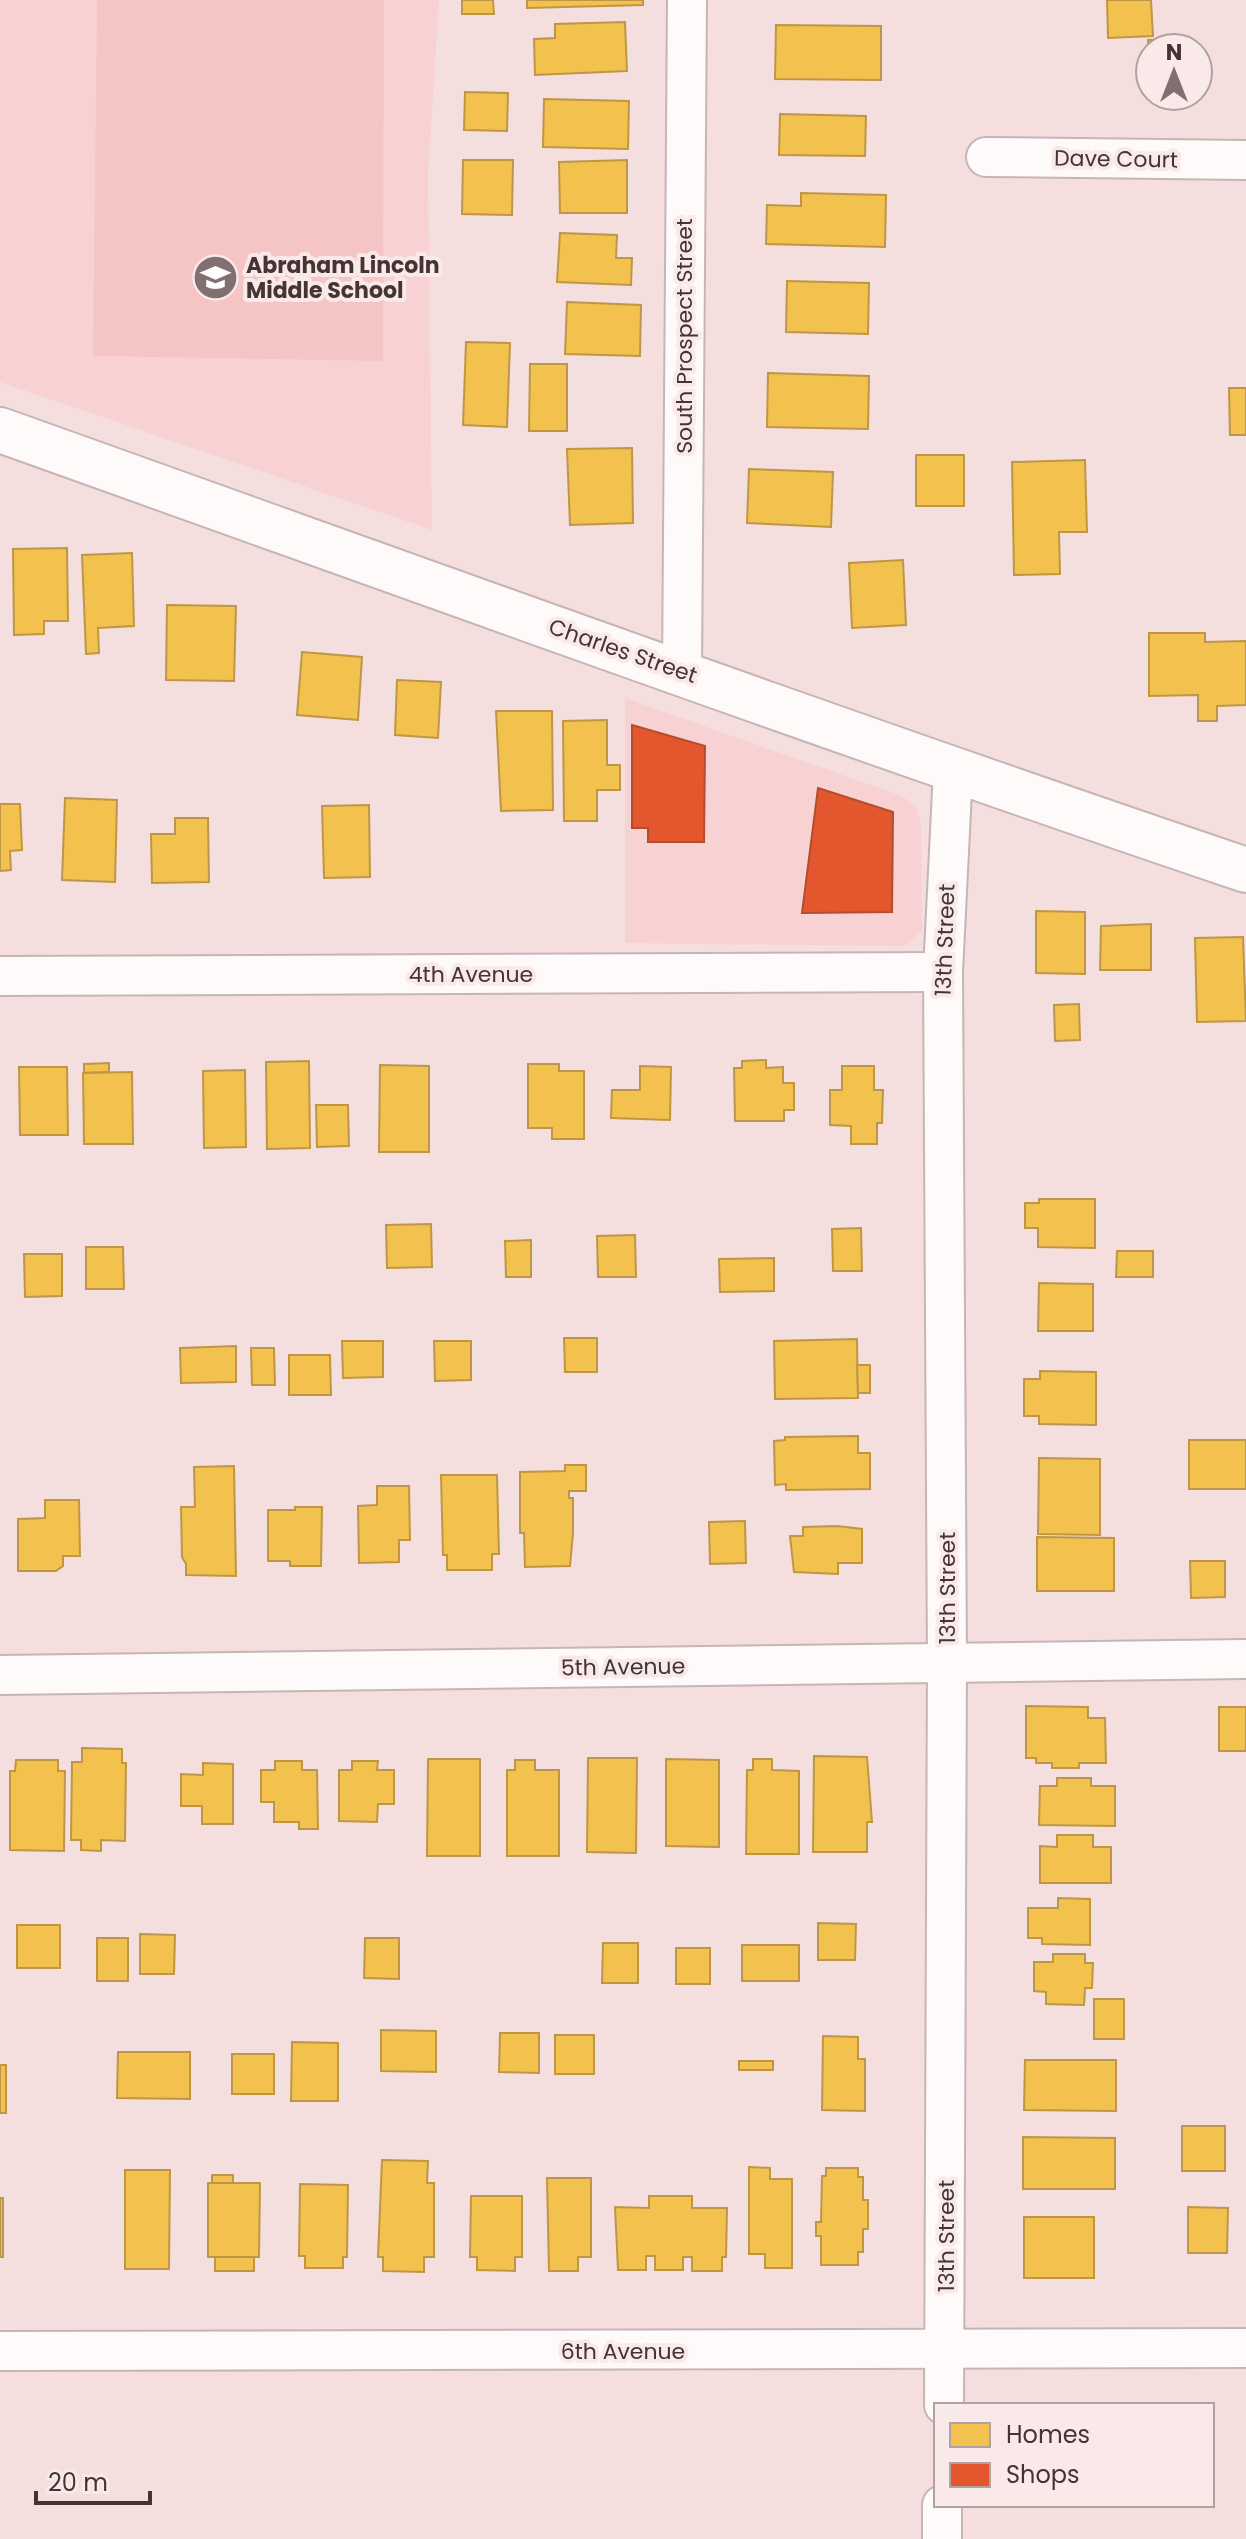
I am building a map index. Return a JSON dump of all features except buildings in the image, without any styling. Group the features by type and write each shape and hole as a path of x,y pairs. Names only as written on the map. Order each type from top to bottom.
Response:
{"main road":[{"name":"Charles Street","path":"0,430 682,671 953,771 1246,870"}],"street":[{"name":"South Prospect Street","path":"682,671 687,0"},
{"name":"Dave Court","path":"986,157 1246,160"},
{"name":"13th Street","path":"944,2403 947,1662 943,972 953,771"},
{"name":"4th Avenue","path":"0,976 943,972"},
{"name":"5th Avenue","path":"0,1675 1246,1659"},
{"name":"6th Avenue","path":"0,2351 1246,2348"},
{"path":"942,2507 942,2539"}],"shaded area":[{"name":"Abraham Lincoln Middle School","path":"0,0 439,0 428,174 432,530 0,382"},
{"path":"97,0 384,0 383,361 93,356"},
{"path":"625,698 902,796 916,807 921,823 922,930 913,941 902,946 625,943"}],"place":[{"name":"Abraham Lincoln Middle School","path":"215,278"}]}
